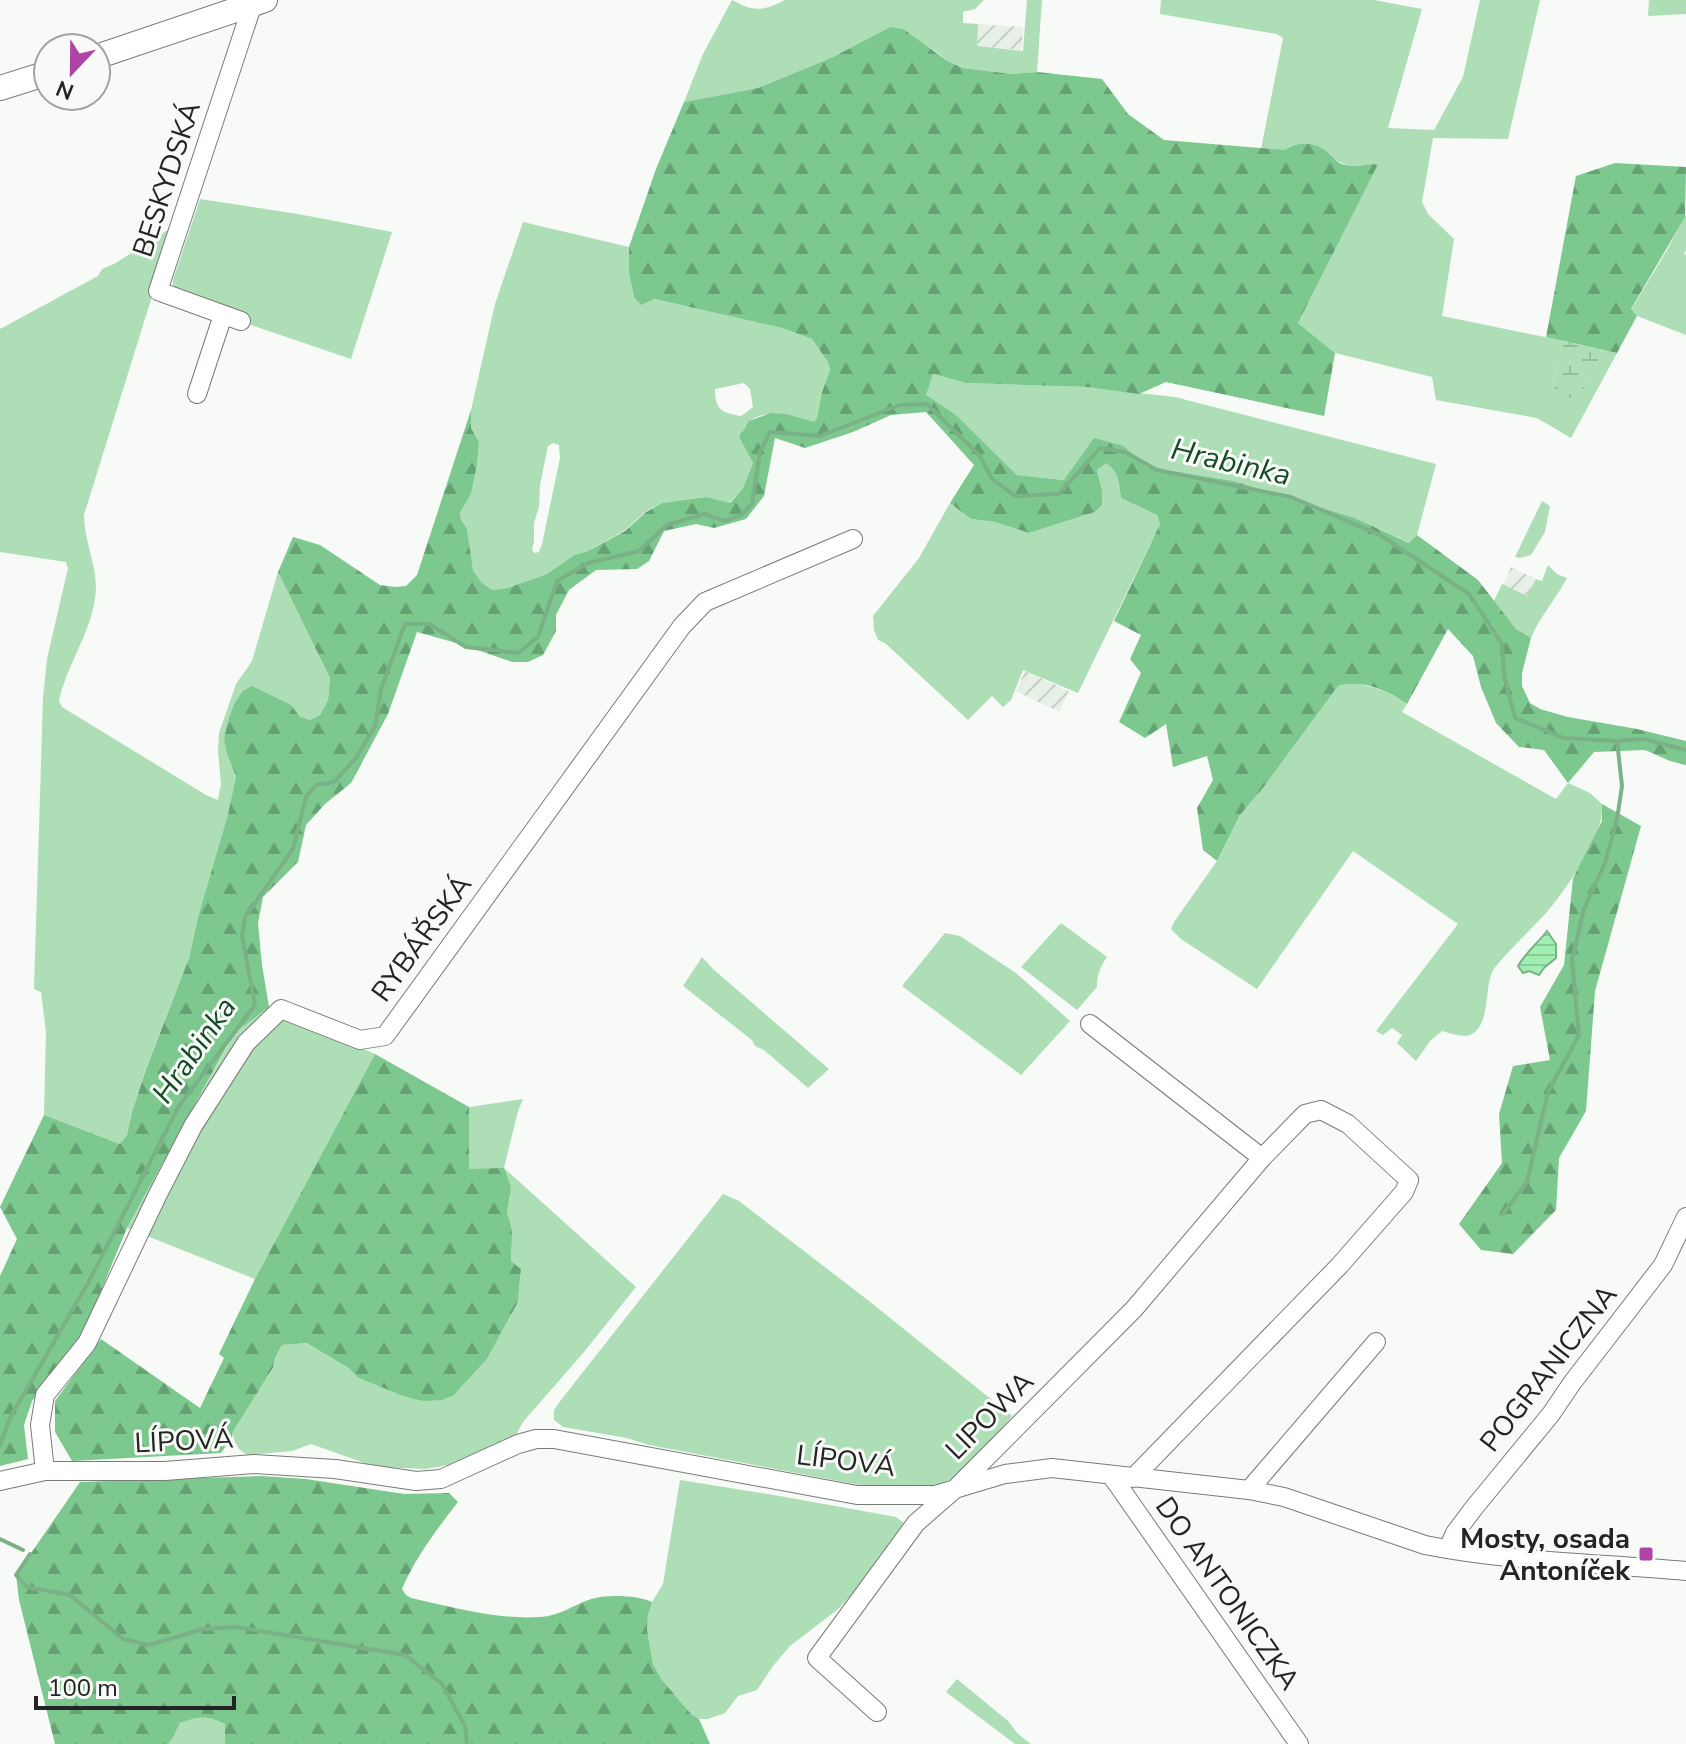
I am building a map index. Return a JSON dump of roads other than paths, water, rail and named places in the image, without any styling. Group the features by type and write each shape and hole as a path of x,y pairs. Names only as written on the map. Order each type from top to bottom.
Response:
{"main road":[{"path":"112,51 257,1"},
{"path":"0,88 32,78"}],"street":[{"name":"BESKYDSKÁ","path":"197,394 232,318 158,291 257,1"},
{"name":"RYBÁŘSKÁ","path":"45,1471 40,1425 45,1395 87,1343 193,1126 246,1043 281,1009 360,1040 385,1036 682,626 705,602 853,539"},
{"path":"1090,1024 1262,1158"},
{"name":"LIPOWA","path":"877,1712 817,1658 916,1523 955,1489 1134,1309 1262,1158 1305,1114 1321,1110 1348,1124 1409,1180 1404,1192 1340,1265 1133,1478"},
{"name":"POGRANICZNA","path":"1448,1549 1455,1533 1473,1509 1551,1414 1663,1265 1686,1217"},
{"path":"1249,1490 1376,1342"},
{"name":"LÍPOVÁ","path":"2,1481 45,1471 165,1471 254,1464 335,1469 416,1481 441,1479 518,1444 536,1439 554,1439 857,1495 935,1495 1005,1474 1052,1468 1249,1490 1284,1497 1425,1545 1508,1557 1686,1571"},
{"name":"DO ANTONICZKA","path":"1111,1475 1299,1744"}],"waterway":[{"name":"Hrabinka","path":"0,1445 10,1418 88,1283 179,1106 255,1005 242,936 245,917 293,849 306,797 316,785 334,782 356,758 375,726 381,689 405,624 429,624 466,647 518,653 538,637 557,581 588,563 639,551 667,525 704,514 725,521 741,515 752,504 760,452 770,432 820,436 900,405 927,404 980,456 992,479 1015,496 1059,494 1100,448 1125,452 1157,470 1291,497 1380,535 1469,594 1502,644 1504,675 1515,718 1564,738 1644,739 1686,750"},
{"path":"1502,1215 1527,1182 1548,1092 1579,1035 1572,960 1584,909 1605,863 1617,819 1622,786 1617,741"},
{"path":"0,1539 23,1550"},
{"path":"30,1554 16,1575 27,1587 70,1595 123,1639 149,1645 203,1629 236,1627 405,1655 442,1684 465,1726 467,1744"}],"place":[{"name":"Mosty, osada Antoníček","path":"1646,1554"}]}
